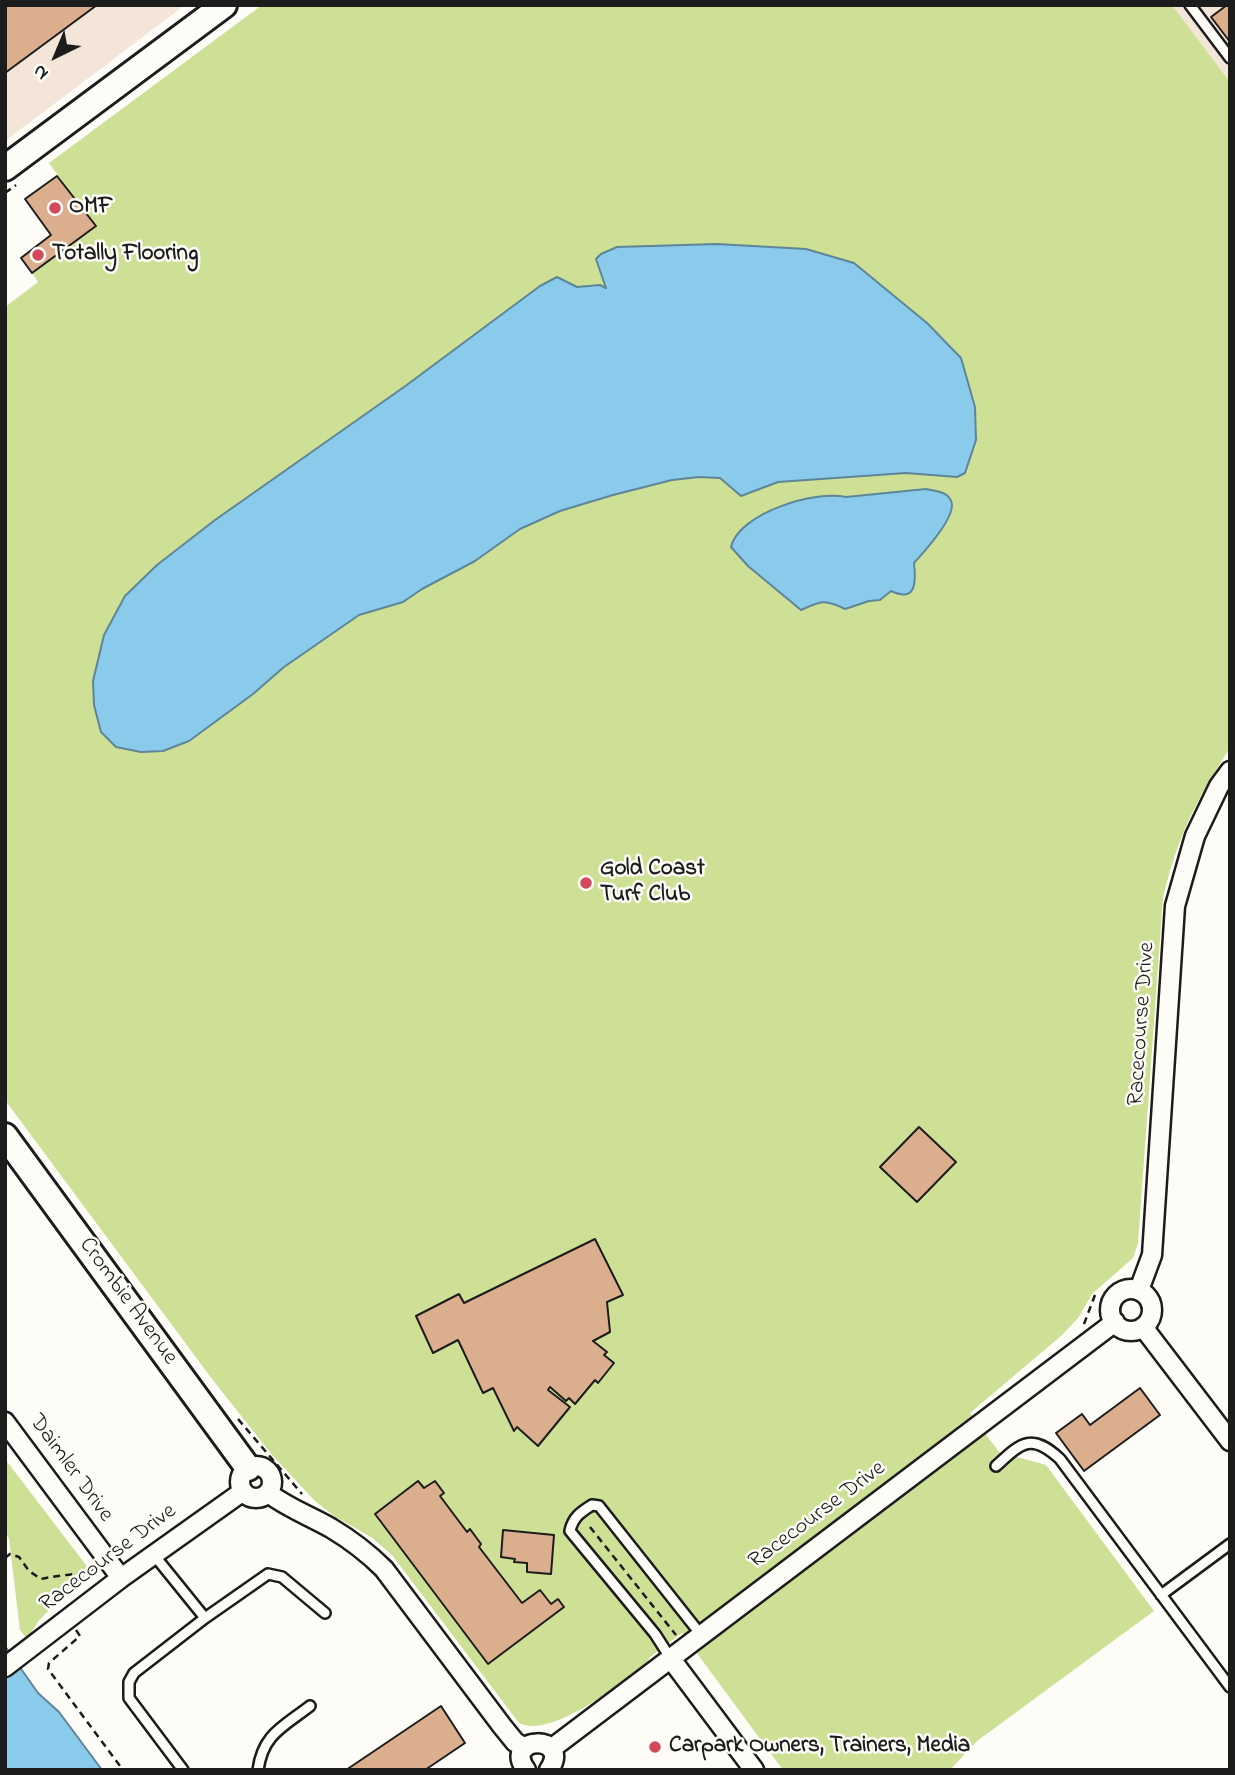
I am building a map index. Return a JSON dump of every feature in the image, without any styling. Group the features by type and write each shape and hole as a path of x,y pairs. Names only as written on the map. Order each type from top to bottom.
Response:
{"street":[{"path":"5,169 224,5"},
{"name":"Racecourse Drive","path":"1139,1290 1152,1255 1175,906 1195,836 1219,786 1230,771"},
{"name":"Crombie Avenue","path":"5,1136 245,1480"},
{"path":"1125,1290 1139,1290 1145,1294 1152,1308 1149,1320 1143,1327 1130,1331 1122,1329 1115,1322 1110,1307 1115,1296 1125,1290"},
{"name":"Racecourse Drive","path":"551,1749 1115,1322"},
{"path":"1143,1327 1230,1441"},
{"name":"Daimler Drive","path":"5,1422 121,1578"},
{"path":"262,1467 270,1473 272,1483 268,1493 257,1498 245,1480 262,1467"},
{"name":"Racecourse Drive","path":"5,1667 154,1555 245,1480"},
{"path":"268,1493 290,1509 330,1527 363,1548 384,1569 502,1726 515,1742 525,1748"},
{"path":"671,1659 754,1770"},
{"path":"526,1770 521,1757 525,1748 541,1742 551,1749 554,1758 549,1770"}],"lane":[{"path":"1189,5 1230,58"},
{"path":"996,1466 1015,1448 1026,1443 1046,1446 1060,1459 1230,1687"},
{"path":"671,1659 654,1634 570,1531 572,1520 580,1513 592,1505 598,1506 702,1636"},
{"path":"1161,1595 1230,1544"},
{"path":"154,1555 205,1618"},
{"path":"183,1770 129,1698 129,1682 134,1673 268,1574 282,1577 325,1613"},
{"path":"258,1770 260,1754 267,1739 310,1706"}],"path":[{"path":"232,1412 308,1502"},
{"path":"590,1527 678,1638"},
{"path":"5,1558 10,1554 19,1556 29,1571 40,1579 93,1569"},
{"path":"68,1619 80,1636 50,1663 48,1669 123,1770"}],"shaded area":[{"path":"5,5 185,5 5,141"},
{"path":"1172,5 1230,5 1230,82"}],"green space":[{"name":"Gold Coast Turf Club","path":"262,5 1172,5 1230,82 1230,748 1189,820 1163,898 1138,1243 1133,1258 1092,1294 1079,1317 1061,1336 970,1413 999,1452 1046,1465 1154,1611 977,1741 950,1770 783,1770 682,1633 650,1657 634,1674 585,1707 549,1723 533,1726 519,1723 392,1555 371,1537 334,1516 315,1501 273,1456 212,1379 5,1100 5,307 38,282 32,273 95,226 49,163"},
{"path":"5,1459 86,1565 84,1581 44,1615 27,1639 20,1630 9,1539 5,1531"}],"water":[{"path":"717,244 806,249 854,263 927,323 961,358 975,407 976,440 965,473 957,477 906,473 778,482 741,496 720,478 699,477 672,480 613,495 560,511 520,529 475,561 403,602 359,615 284,667 253,694 189,741 163,751 141,752 116,747 101,732 94,705 93,681 104,635 125,596 157,565 215,520 404,387 540,286 557,277 577,287 600,285 606,288 596,259 617,247"},
{"path":"926,489 947,495 952,507 939,533 914,563 913,588 906,594 891,591 880,600 845,609 823,602 801,610 748,566 731,547 737,535 748,524 763,514 798,501 816,497 846,497"},
{"path":"5,1646 38,1693 59,1712 102,1770 5,1770"}],"building":[{"path":"5,5 97,5 5,73"},
{"path":"1230,5 1230,42 1211,17"},
{"path":"57,176 96,226 32,273 21,258 51,235 25,199"},
{"path":"919,1127 956,1162 917,1202 880,1167"},
{"path":"595,1239 623,1295 607,1302 610,1332 593,1341 607,1352 604,1355 614,1363 598,1383 595,1380 575,1404 569,1398 566,1401 550,1387 548,1390 570,1407 538,1446 517,1427 514,1431 493,1388 483,1393 458,1340 433,1353 416,1316 459,1294 464,1303"},
{"path":"1140,1388 1160,1415 1084,1471 1056,1433 1082,1414 1090,1425"},
{"path":"418,1481 424,1488 435,1481 444,1493 440,1496 467,1532 470,1529 481,1544 479,1547 522,1603 540,1590 551,1604 558,1599 564,1607 488,1664 375,1514"},
{"path":"503,1530 554,1535 551,1574 527,1572 527,1563 501,1557"},
{"path":"441,1706 465,1743 425,1770 346,1770"}],"place":[{"name":"OMF","path":"55,208"},
{"name":"Totally Flooring","path":"38,255"},
{"name":"Gold Coast Turf Club","path":"586,883"},
{"name":"Carpark Owners, Trainers, Media","path":"655,1747"}]}
